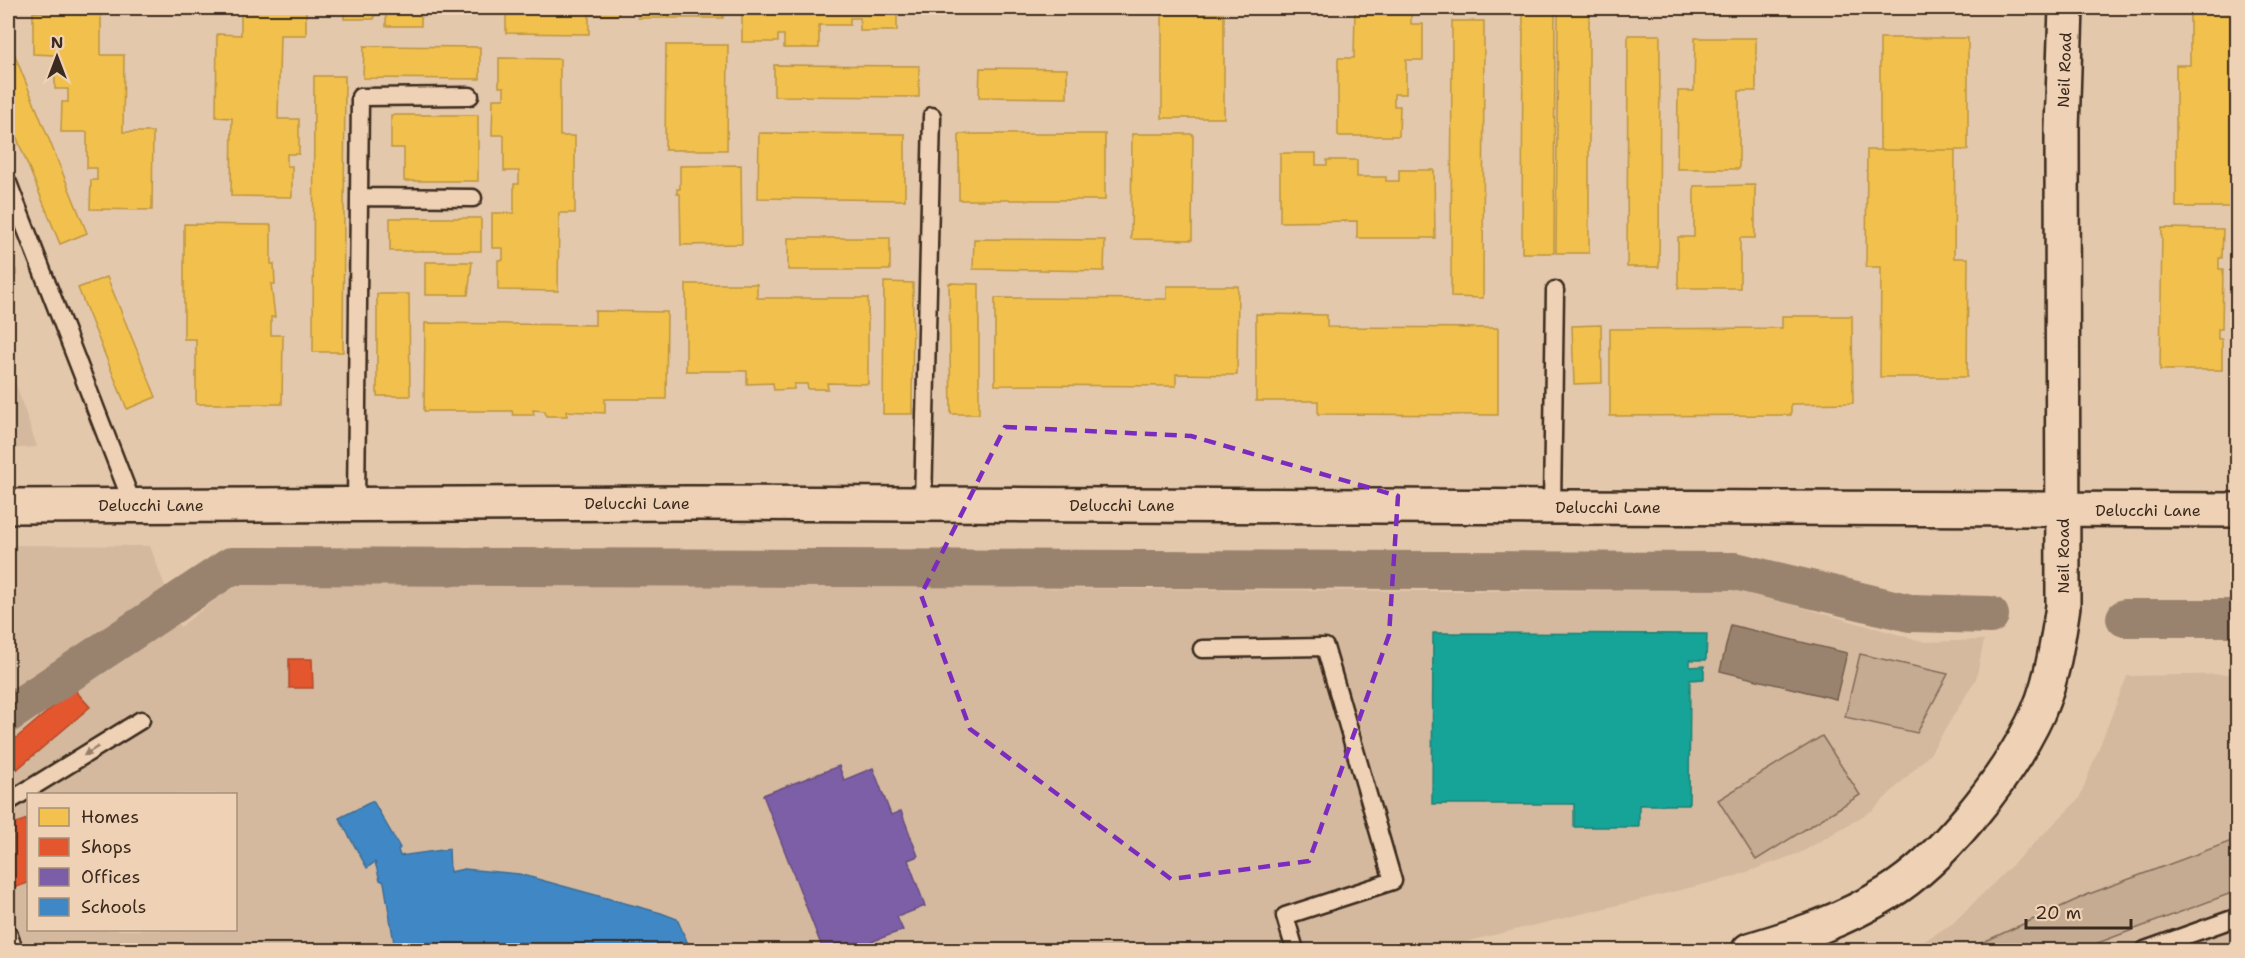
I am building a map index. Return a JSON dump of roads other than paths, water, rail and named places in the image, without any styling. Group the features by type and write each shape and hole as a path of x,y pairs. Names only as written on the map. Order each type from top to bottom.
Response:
{"street":[{"name":"Neil Road","path":"1749,951 1793,938 1846,916 1889,892 1930,861 1965,824 2033,725 2048,684 2063,606 2062,129 2066,8"},
{"name":"Delucchi Lane","path":"8,506 924,504 2238,510"}],"lane":[{"path":"356,505 360,98 470,96"},
{"path":"924,504 932,116"},
{"path":"8,183 133,505"},
{"path":"359,197 473,198"},
{"path":"1552,507 1555,290"},
{"path":"1202,649 1325,647 1392,881 1285,916 1295,951"},
{"path":"8,802 141,720"},
{"path":"2145,951 2171,946 2238,917"}],"waterway":[{"path":"8,714 231,566 1735,571 1910,613 1990,615"},
{"path":"2125,618 2238,618"}]}
